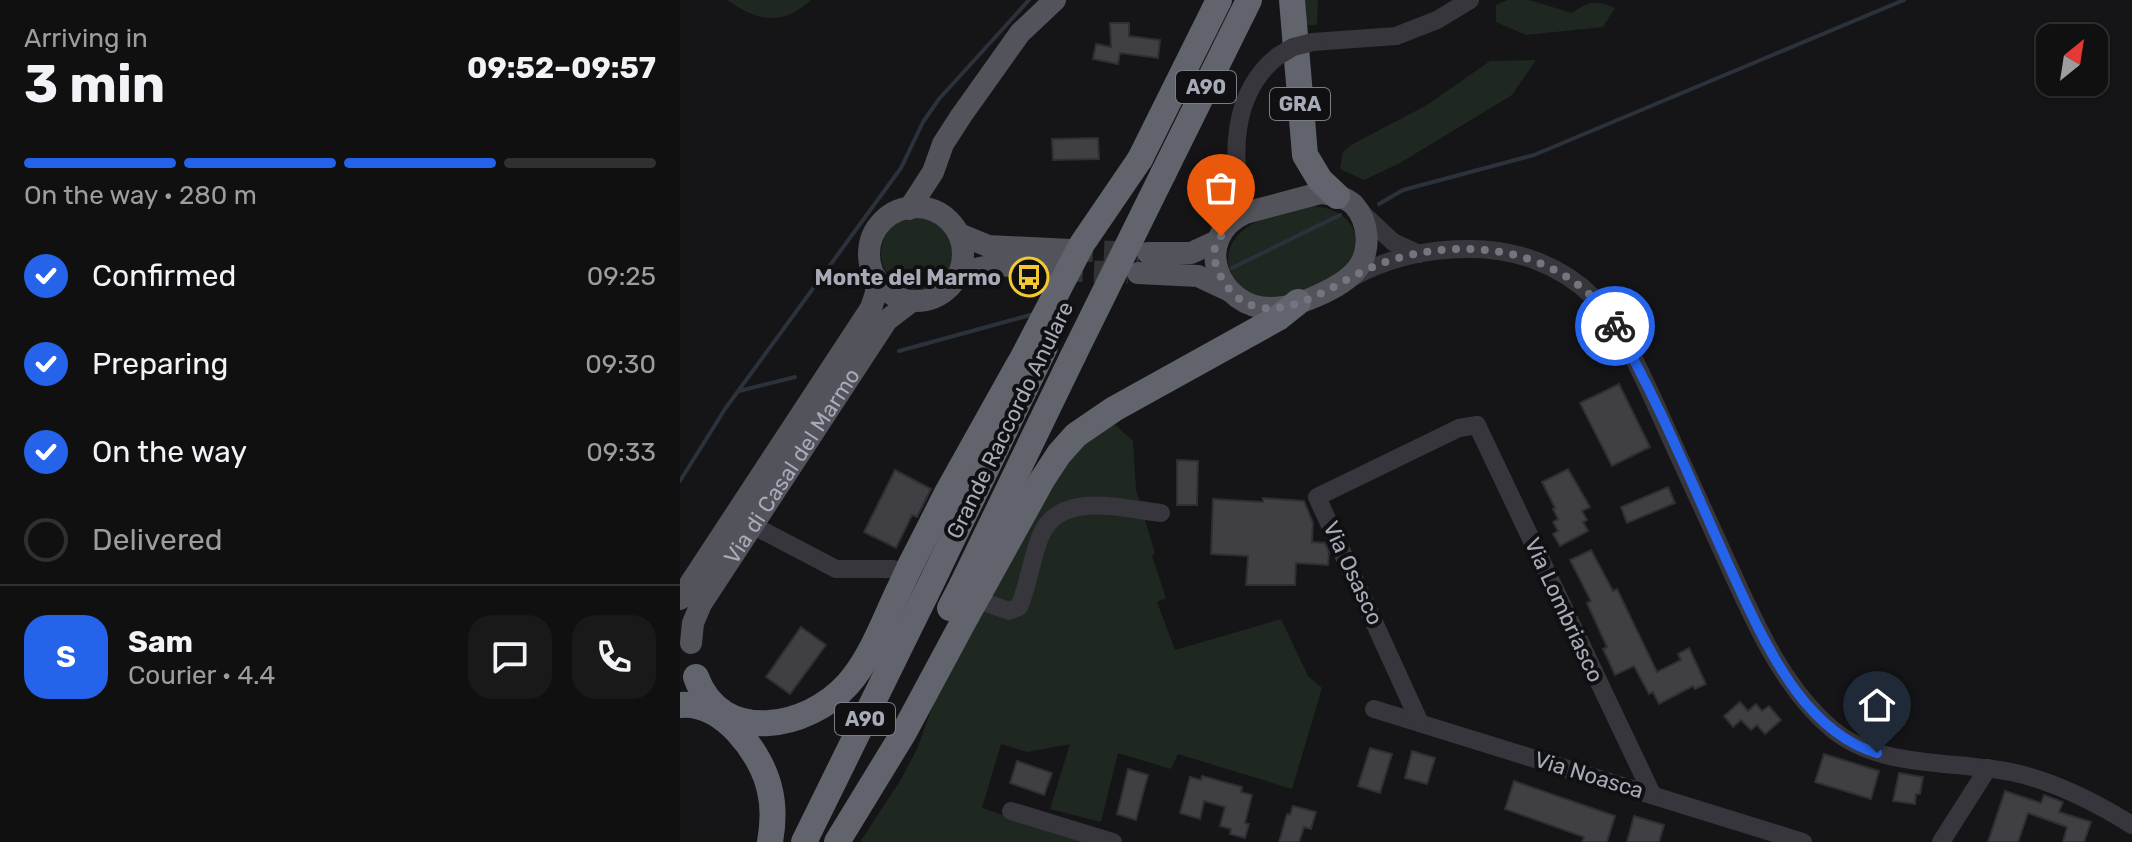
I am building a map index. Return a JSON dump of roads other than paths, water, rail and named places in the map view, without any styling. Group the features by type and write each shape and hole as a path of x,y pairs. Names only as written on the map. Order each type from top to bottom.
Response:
{"highway":[{"name":"Grande Raccordo Anulare","path":"804,842 1045,347 1219,0"},
{"name":"Grande Raccordo Anulare","path":"836,842 969,601 1073,356 1249,0"},
{"name":"GRA","path":"1292,0 1305,155 1320,180 1346,201"},
{"path":"696,677 712,704 740,720 754,724 777,723 805,715 831,700 849,683 867,657 901,575 1021,361 1082,244 1140,159"},
{"path":"969,601 1042,480 1076,435 1114,409 1254,332 1298,302"},
{"path":"680,704 713,712 737,731 752,751 771,793 770,842"}],"main road":[{"path":"909,209 933,172 943,144 969,105 1020,33 1055,0"},
{"path":"933,172 941,215"},
{"path":"1313,193 1346,201 1364,223 1366,244 1362,261 1348,279 1279,308 1260,308 1198,276 1143,263 1191,253 1215,242 1231,222 1245,213 1313,193"},
{"path":"1061,270 987,266 971,269 937,296 912,301 891,293 876,278 869,262 872,238 887,218 920,208 941,215 959,234 988,246 1071,250"},
{"path":"956,279 963,257 959,234"},
{"path":"1215,242 1217,268 1231,291"},
{"name":"Via di Casal del Marmo","path":"680,599 871,308 876,293 876,278"},
{"name":"Via di Casal del Marmo","path":"686,636 697,612 887,320 912,301"},
{"path":"680,704 696,677 695,654 686,636"}],"street":[{"path":"1245,213 1237,155 1241,109 1253,81 1278,56 1293,47 1313,42 1396,36 1437,20 1470,0"},
{"path":"1346,201 1393,242 1419,254"},
{"path":"1348,279 1382,263 1419,254 1461,249 1513,253 1555,270 1592,296 1609,316 1625,343 1775,659 1803,700 1833,730 1867,750 1887,756 2028,776 2058,787 2132,825"},
{"name":"Via Osasco","path":"1420,723 1317,497 1459,428 1477,425"},
{"name":"Via Lombriasco","path":"1477,425 1652,794"},
{"path":"969,601 1009,611 1019,607 1041,536 1051,520 1061,512 1092,506 1161,513"},
{"path":"754,526 836,569 901,575"},
{"name":"Via Noasca","path":"1374,709 1803,842"},
{"path":"1941,842 1988,768"},
{"path":"1011,811 1113,842"}],"waterway":[{"path":"680,481 725,409 901,168 923,122 939,99 1029,0"},
{"path":"1379,204 1403,190 1534,155 1904,0"},
{"path":"1232,268 1340,215"},
{"path":"899,351 1034,314"},
{"path":"739,391 795,377"}],"tunnel":[{"path":"1071,250 1139,253"},
{"path":"1061,270 1128,273"}],"place":[{"name":"Monte del Marmo","path":"1029,277"}]}
